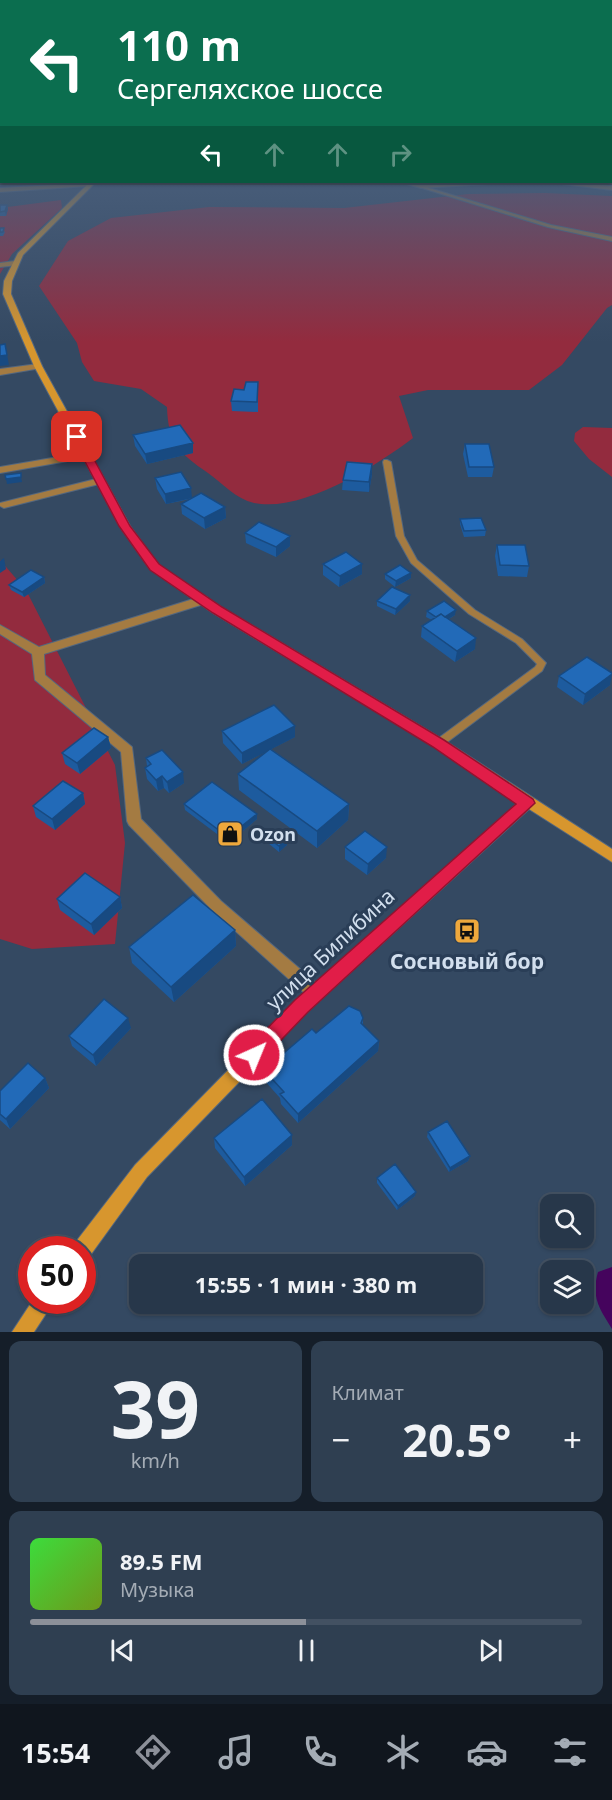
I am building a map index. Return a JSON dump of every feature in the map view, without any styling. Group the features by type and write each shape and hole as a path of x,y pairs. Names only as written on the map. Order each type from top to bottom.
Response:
{"main road":[{"path":"58,218 15,263 8,281 7,294 39,366 100,481 125,526 154,567 203,600 439,743 527,803 612,856"},
{"name":"улица Билибина","path":"93,1236 141,1172 316,993 527,803"},
{"path":"22,1332 35,1314"}],"street":[{"path":"0,265 15,263"},
{"path":"0,372 39,366"},
{"path":"0,470 87,455"},
{"path":"4,505 100,481"},
{"path":"0,629 38,652 203,600"},
{"path":"38,652 39,677 127,750 134,821 216,905 316,993"}],"lane":[{"path":"524,218 549,226 612,239"},
{"path":"387,462 400,536 414,561 472,612 519,641 542,663 539,669 439,743"}],"shaded area":[{"path":"0,218 51,218 12,254 0,274"},
{"path":"111,218 612,218 612,305 607,308 562,365 529,390 428,390 399,396 413,438 359,474 316,494 294,501 273,504 254,503 241,498 183,453 170,430 167,407 141,389 94,381 82,362 77,343 39,286 68,241"},
{"path":"583,427 612,428 612,477 589,459 574,441 575,433"},
{"path":"0,560 26,590 115,765 125,843 115,944 32,949 0,939"},
{"path":"612,1267 612,1329 600,1308 595,1288 598,1272"}],"building":[{"path":"5,344 7,355 0,356 0,345"},
{"path":"246,382 258,382 257,402 231,401 234,389 244,390"},
{"path":"180,425 193,443 145,454 133,435"},
{"path":"465,444 489,444 494,467 469,467"},
{"path":"347,462 372,464 369,482 343,480"},
{"path":"181,472 191,488 165,494 155,478"},
{"path":"21,473 21,477 6,479 5,475"},
{"path":"201,493 225,507 204,518 181,504"},
{"path":"481,518 486,530 464,531 460,519"},
{"path":"259,522 290,536 276,547 245,533"},
{"path":"497,545 525,545 529,566 500,565"},
{"path":"346,552 362,564 340,576 323,564"},
{"path":"400,565 411,573 396,581 385,574"},
{"path":"31,570 44,577 22,592 9,585"},
{"path":"392,587 410,595 396,609 377,601"},
{"path":"444,601 456,610 445,617 441,614 436,617 427,611"},
{"path":"441,614 476,638 457,651 422,626"},
{"path":"587,657 612,674 585,694 559,676"},
{"path":"274,705 295,726 242,753 222,731"},
{"path":"94,728 108,737 77,763 62,753"},
{"path":"270,749 349,804 317,831 238,774"},
{"path":"162,750 183,772 167,782 162,776 156,780 145,768 151,764 146,758"},
{"path":"63,781 83,793 52,819 33,806"},
{"path":"212,782 257,814 228,837 184,804"},
{"path":"276,831 287,839 279,846 268,838"},
{"path":"365,831 387,847 368,864 345,847"},
{"path":"85,873 120,897 91,924 57,899"},
{"path":"193,895 235,930 171,987 129,947"},
{"path":"104,999 128,1018 93,1055 69,1036"},
{"path":"349,1006 360,1011 363,1018 361,1023 379,1041 298,1114 280,1094 284,1092 264,1070 312,1029 316,1033"},
{"path":"28,1063 45,1078 6,1119 0,1114 0,1091"},
{"path":"262,1099 292,1135 244,1177 214,1138"},
{"path":"447,1121 470,1156 450,1168 428,1132"},
{"path":"395,1164 416,1192 398,1206 377,1178"}],"place":[{"name":"Ozon","path":"230,834"},
{"name":"Сосновый бор","path":"467,931"}],"route":[{"path":"77,437 125,526 154,567 217,610 439,743 527,803 302,1006 254,1055"}]}
